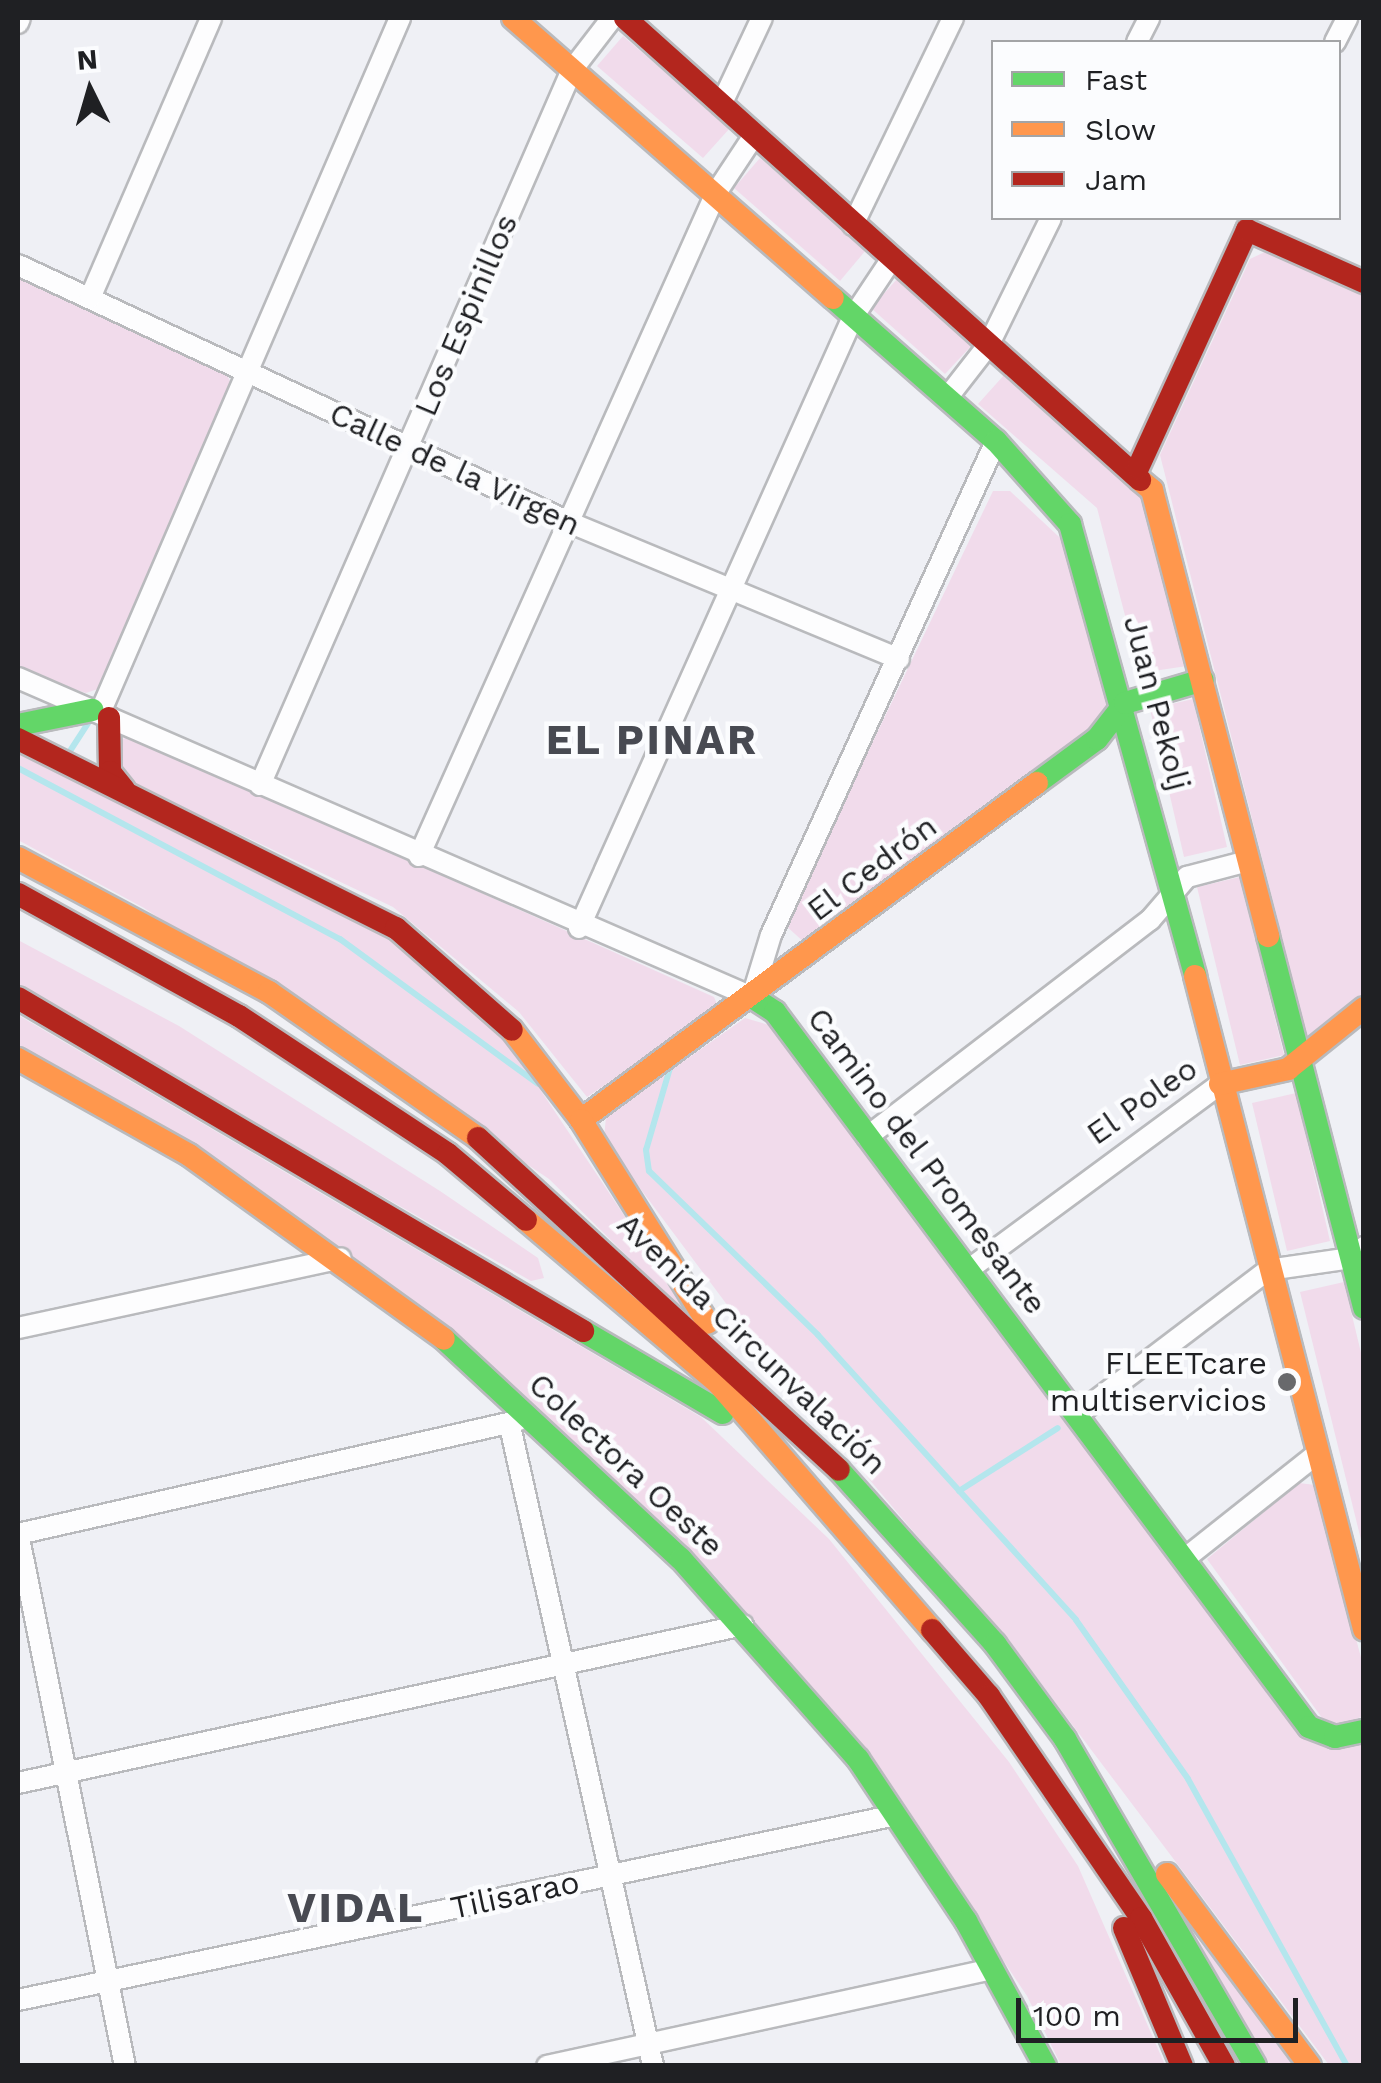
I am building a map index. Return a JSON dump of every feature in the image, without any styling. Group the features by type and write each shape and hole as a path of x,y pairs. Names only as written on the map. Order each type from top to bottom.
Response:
{"main road":[{"name":"Juan Pekolj","path":"514,18 996,441 1070,524 1125,703 1268,1270 1364,1629"},
{"name":"Juan Pekolj","path":"624,18 853,226 1138,468 1162,513 1300,1062 1357,1252 1364,1308"},
{"path":"1138,468 1250,224 1364,282"},
{"path":"1125,703 1203,680"},
{"name":"El Cedrón","path":"581,1120 752,998 1097,738 1125,703"},
{"path":"18,725 101,714 110,772 129,793"},
{"path":"18,739 396,928 502,1018 581,1120 702,1317 818,1448"},
{"name":"Avenida Circunvalación","path":"18,858 252,983 404,1081 538,1184 818,1448 995,1644 1099,1789 1255,2066"},
{"name":"Avenida Circunvalación","path":"18,894 240,1016 448,1154 718,1383 913,1599 1071,1814 1224,2066"},
{"path":"18,998 547,1302 785,1457"},
{"name":"Camino del Promesante","path":"752,998 775,1012 1187,1557 1309,1727 1334,1737 1364,1731"},
{"name":"El Poleo","path":"1220,1084 1300,1062 1364,1008"},
{"name":"Colectora Oeste","path":"18,1059 189,1156 340,1258 743,1624 896,1815 992,1970 1045,2066"},
{"path":"1099,1789 1310,2066"},
{"path":"1071,1814 1182,2066"}],"street":[{"path":"90,298 211,18"},
{"path":"101,714 400,18"},
{"name":"Los Espinillos","path":"260,785 572,70 612,18"},
{"path":"722,104 762,18"},
{"path":"853,226 953,18"},
{"path":"1138,40 1150,18"},
{"path":"419,856 716,193 753,137"},
{"path":"947,398 989,344 1050,220"},
{"path":"579,928 853,317 892,260"},
{"name":"Calle de la Virgen","path":"18,266 408,449 730,594 899,659"},
{"path":"752,998 771,935 996,441"},
{"name":"Camino del Promesante","path":"18,678 579,928 752,998"},
{"path":"867,1137 1150,920 1188,877 1248,861"},
{"name":"El Poleo","path":"968,1270 1220,1084"},
{"path":"1077,1415 1268,1270 1357,1252"},
{"path":"18,1328 340,1258"},
{"path":"125,2066 63,1774 18,1533 518,1420 561,1664 653,2066"},
{"path":"1187,1557 1317,1454"},
{"path":"18,1783 743,1624"},
{"name":"Tilisarao","path":"18,2000 896,1815"},
{"path":"547,2066 992,1970"}],"shaded area":[{"path":"623,36 730,128 703,158 597,66"},
{"path":"760,158 866,250 840,281 734,188"},
{"path":"1269,250 1363,294 1363,1001 1308,1040 1160,455 1250,259"},
{"path":"18,276 224,369 233,387 101,688 86,693 18,671"},
{"path":"898,278 973,344 945,374 871,308"},
{"path":"1005,374 1142,493 1187,666 1140,673 1097,508 978,404"},
{"path":"993,491 1010,491 1073,550 1113,690 1107,719 805,943 785,925"},
{"path":"1193,699 1227,847 1184,857 1150,709"},
{"path":"131,736 714,997 719,1009 587,1097 519,1012 393,907 122,778 117,741"},
{"path":"18,751 387,932 505,1037 698,1326 549,1179 144,908 18,840"},
{"path":"1240,877 1284,1055 1240,1065 1197,887"},
{"path":"18,940 179,1026 440,1191 538,1258 544,1278 531,1281 18,988"},
{"path":"18,1015 701,1417 829,1539 1009,1762 1078,1866 1165,2065 1061,2065 1027,1996 848,1729 714,1575 444,1323 155,1120 18,1046"},
{"path":"745,1018 769,1025 1311,1740 1363,1745 1363,2065 1329,2065 1034,1674 769,1361 604,1140 606,1116"},
{"path":"1296,1093 1330,1241 1287,1251 1252,1103"},
{"path":"1344,1282 1363,1361 1363,1548 1300,1292"},
{"path":"1299,1483 1315,1485 1363,1665 1363,1716 1340,1726 1325,1722 1207,1559"},
{"path":"1197,1939 1305,2065 1270,2065"}],"waterway":[{"path":"70,751 89,722"},
{"path":"18,768 340,939 538,1084"},
{"path":"670,1068 646,1150 649,1171 818,1335 1076,1620 1188,1779 1347,2066"},
{"path":"959,1491 1058,1428"}],"traffic: fast":[{"path":"833,298 996,441 1070,524 1195,976"},
{"path":"1037,783 1097,739 1125,703 1203,680"},
{"path":"18,725 92,710"},
{"path":"1268,936 1364,1308"},
{"path":"752,997 775,1012 1309,1727 1335,1737 1364,1731"},
{"path":"583,1331 723,1413"},
{"path":"444,1339 681,1559 858,1759 966,1921 1045,2066"},
{"path":"839,1470 995,1644 1065,1739 1255,2066"}],"traffic: slow":[{"path":"513,18 833,298"},
{"path":"1140,480 1152,490 1268,936"},
{"path":"512,1030 581,1120 1037,783"},
{"path":"18,858 269,992 478,1138"},
{"path":"1195,976 1364,1629"},
{"path":"1220,1084 1288,1069 1364,1008"},
{"path":"18,1059 189,1155 444,1339"},
{"path":"581,1120 708,1323"},
{"path":"526,1220 718,1383 932,1630"},
{"path":"1167,1874 1310,2066"}],"traffic: jam":[{"path":"625,18 1140,480"},
{"path":"1138,468 1247,230 1364,282"},
{"path":"109,718 110,772 124,789"},
{"path":"18,739 396,928 512,1030"},
{"path":"18,894 239,1016 448,1154 526,1220"},
{"path":"18,998 583,1331"},
{"path":"478,1138 839,1470"},
{"path":"932,1630 989,1696 1141,1918 1224,2066"},
{"path":"1124,1928 1182,2066"}],"place":[{"name":"FLEETcare multiservicios","path":"1287,1382"}],"district":[{"name":"EL PINAR","path":"652,740"},
{"name":"VIDAL","path":"356,1908"}]}
